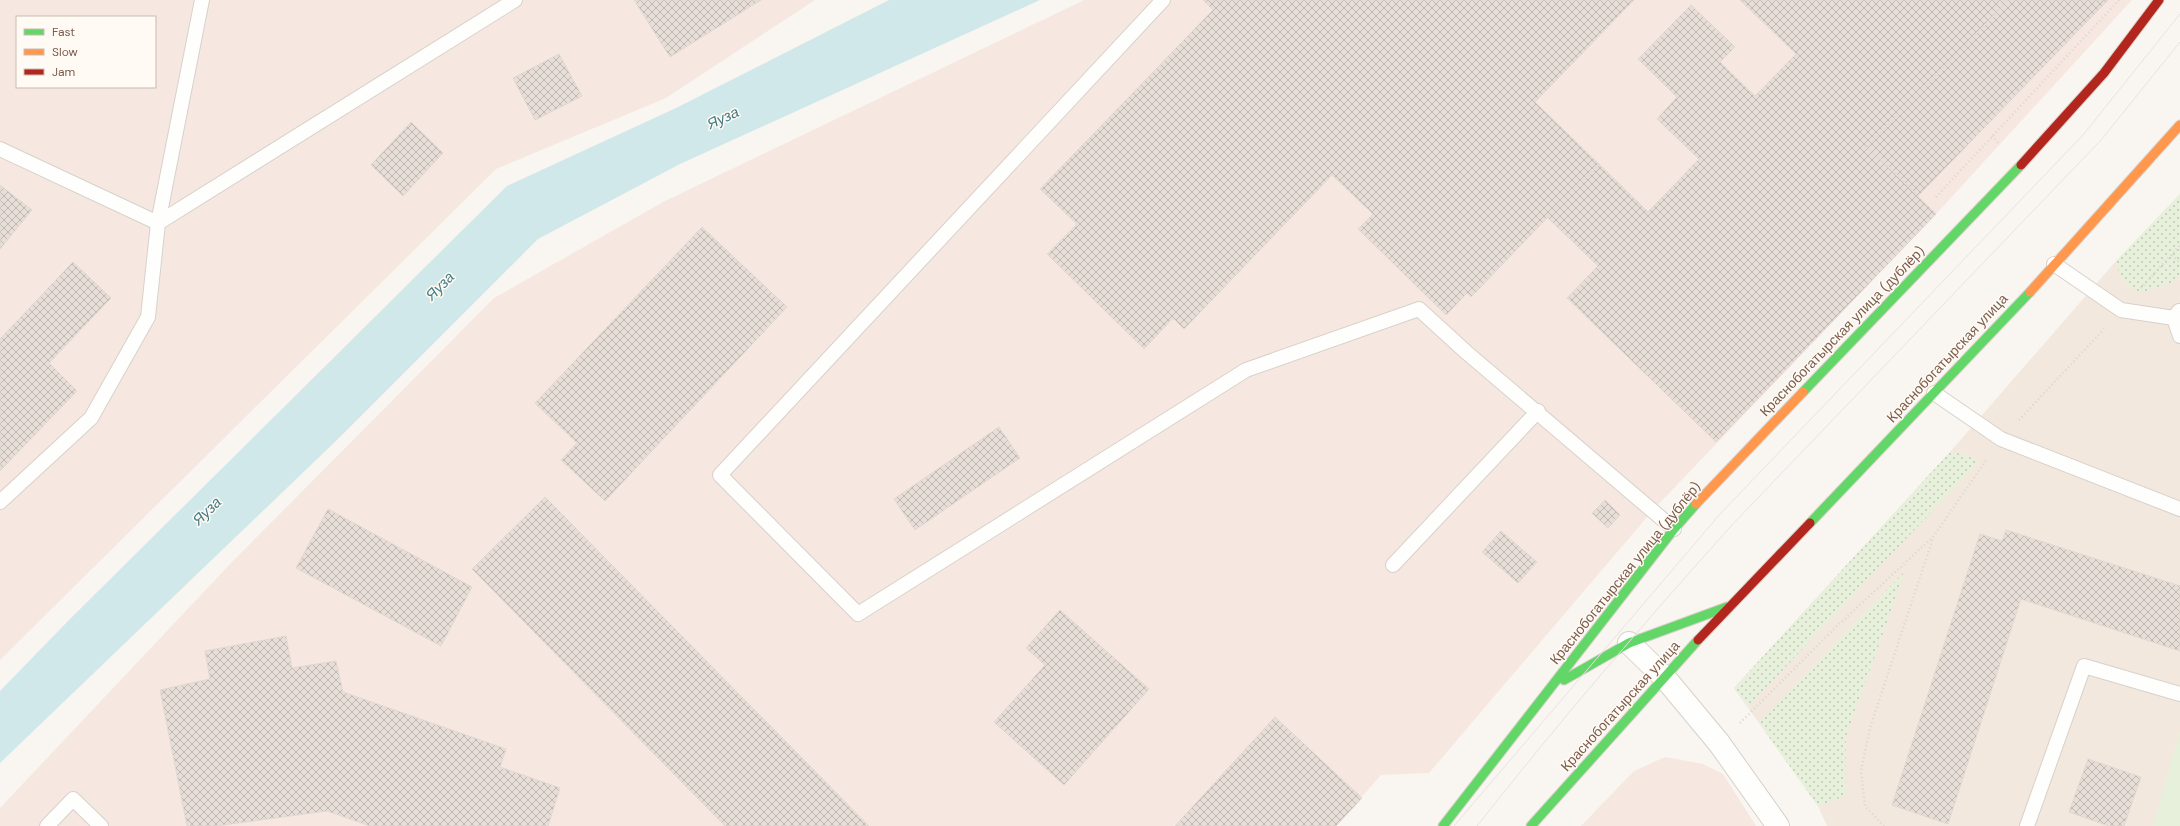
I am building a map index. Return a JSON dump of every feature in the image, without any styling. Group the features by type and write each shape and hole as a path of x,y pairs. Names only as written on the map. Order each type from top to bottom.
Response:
{"main road":[{"name":"Краснобогатырская улица (дублёр)","path":"1551,688 1674,529 1702,497 2056,128 2104,73 2159,0"},
{"name":"Краснобогатырская улица","path":"1532,826 1730,605 1934,393 2180,125"},
{"name":"Краснобогатырская улица","path":"1443,826 1551,688 1595,660 1629,643 1730,605"}],"street":[{"path":"1629,643 1665,678 1719,743 1778,826"}],"lane":[{"path":"0,502 91,418 148,317 158,223 202,0"},
{"path":"158,223 515,0"},
{"path":"1163,0 720,475 858,614 1246,370 1419,309 1466,352 1538,411 1674,529"},
{"path":"0,149 158,223"},
{"path":"2054,264 2121,310 2177,314 2180,336"},
{"path":"1934,393 2001,439 2180,509"},
{"path":"1392,565 1538,411"},
{"path":"2027,826 2084,666 2180,694"},
{"path":"47,826 73,799 101,826"}],"path":[{"path":"1936,197 2119,0"},
{"path":"1719,743 1835,628 1933,537 2001,439 2180,246"},
{"path":"2172,255 2180,263"},
{"path":"1884,826 1866,806 1861,771 1870,728 1933,537"}],"shaded area":[{"path":"0,0 815,0 666,98 496,169 0,660"},
{"path":"1084,0 2132,0 1936,214 1653,510 1429,773 1381,775 1336,826 0,826 0,808 231,563 494,298 663,202"},
{"path":"2180,194 2180,826 1827,826 1818,806 1734,688 1950,452 2116,261"},
{"path":"1665,757 1703,764 1723,774 1756,826 1581,826 1634,771"}],"green space":[{"path":"2180,194 2180,276 2172,283 2139,293 2121,279 2116,261"},
{"path":"1950,452 1963,454 1979,461 1748,707 1734,688"},
{"path":"1905,571 1846,737 1845,796 1818,806 1759,723"},
{"path":"2180,729 2180,826 2153,826"}],"water":[{"name":"Яуза","path":"889,0 1040,0 680,164 538,239 338,439 0,763 0,691 69,620 507,186 676,108"}],"building":[{"path":"634,0 761,0 670,57"},
{"path":"1203,0 1634,0 1535,102 1599,164 1471,297 1467,293 1446,315 1358,229 1373,214 1332,175 1184,329 1173,318 1144,349 1047,254 1077,224 1040,189 1213,10"},
{"path":"1740,0 2008,0 1867,147 1936,214 1716,442 1567,298 1598,266 1547,217 1599,164 1648,212 1699,159 1657,119 1677,97 1638,59 1691,5 1735,47 1720,62 1755,96 1796,54"},
{"path":"2008,0 2108,0 1918,196 1867,147"},
{"path":"559,54 582,96 535,120 513,78"},
{"path":"411,122 443,153 403,196 371,165"},
{"path":"0,185 32,210 0,249"},
{"path":"702,227 787,307 605,501 561,460 577,443 535,403"},
{"path":"73,262 111,298 49,363 77,391 0,471 0,339"},
{"path":"999,427 1020,458 915,530 894,499"},
{"path":"545,497 869,826 725,826 472,569"},
{"path":"1605,500 1620,515 1608,528 1592,513"},
{"path":"328,509 472,587 441,646 296,568"},
{"path":"2006,530 2180,586 2180,651 2021,599 1948,824 1892,805 1980,534 2002,541"},
{"path":"1501,531 1537,562 1518,583 1482,552"},
{"path":"1060,610 1149,689 1064,785 994,722 1045,665 1026,648"},
{"path":"286,636 292,668 336,661 343,692 506,749 500,767 560,788 548,826 370,826 327,811 216,826 187,826 160,690 210,679 205,651"},
{"path":"1275,717 1362,798 1336,826 1175,826"},
{"path":"2088,759 2141,777 2124,826 2109,826 2069,812"}],"tram line":[{"path":"1454,826 1720,514 2083,135 2180,14"},
{"path":"1477,826 1602,674 1731,526 2102,139 2180,42"}],"traffic: fast":[{"path":"1803,392 2021,165"},
{"path":"1810,523 2030,292"},
{"path":"1443,826 1674,529 1696,504"},
{"path":"1564,680 1629,643 1727,607"},
{"path":"1531,826 1698,640"}],"traffic: slow":[{"path":"2030,292 2180,125"},
{"path":"1696,504 1803,392"}],"traffic: jam":[{"path":"2021,165 2104,73 2159,0"},
{"path":"1698,640 1810,523"}]}
